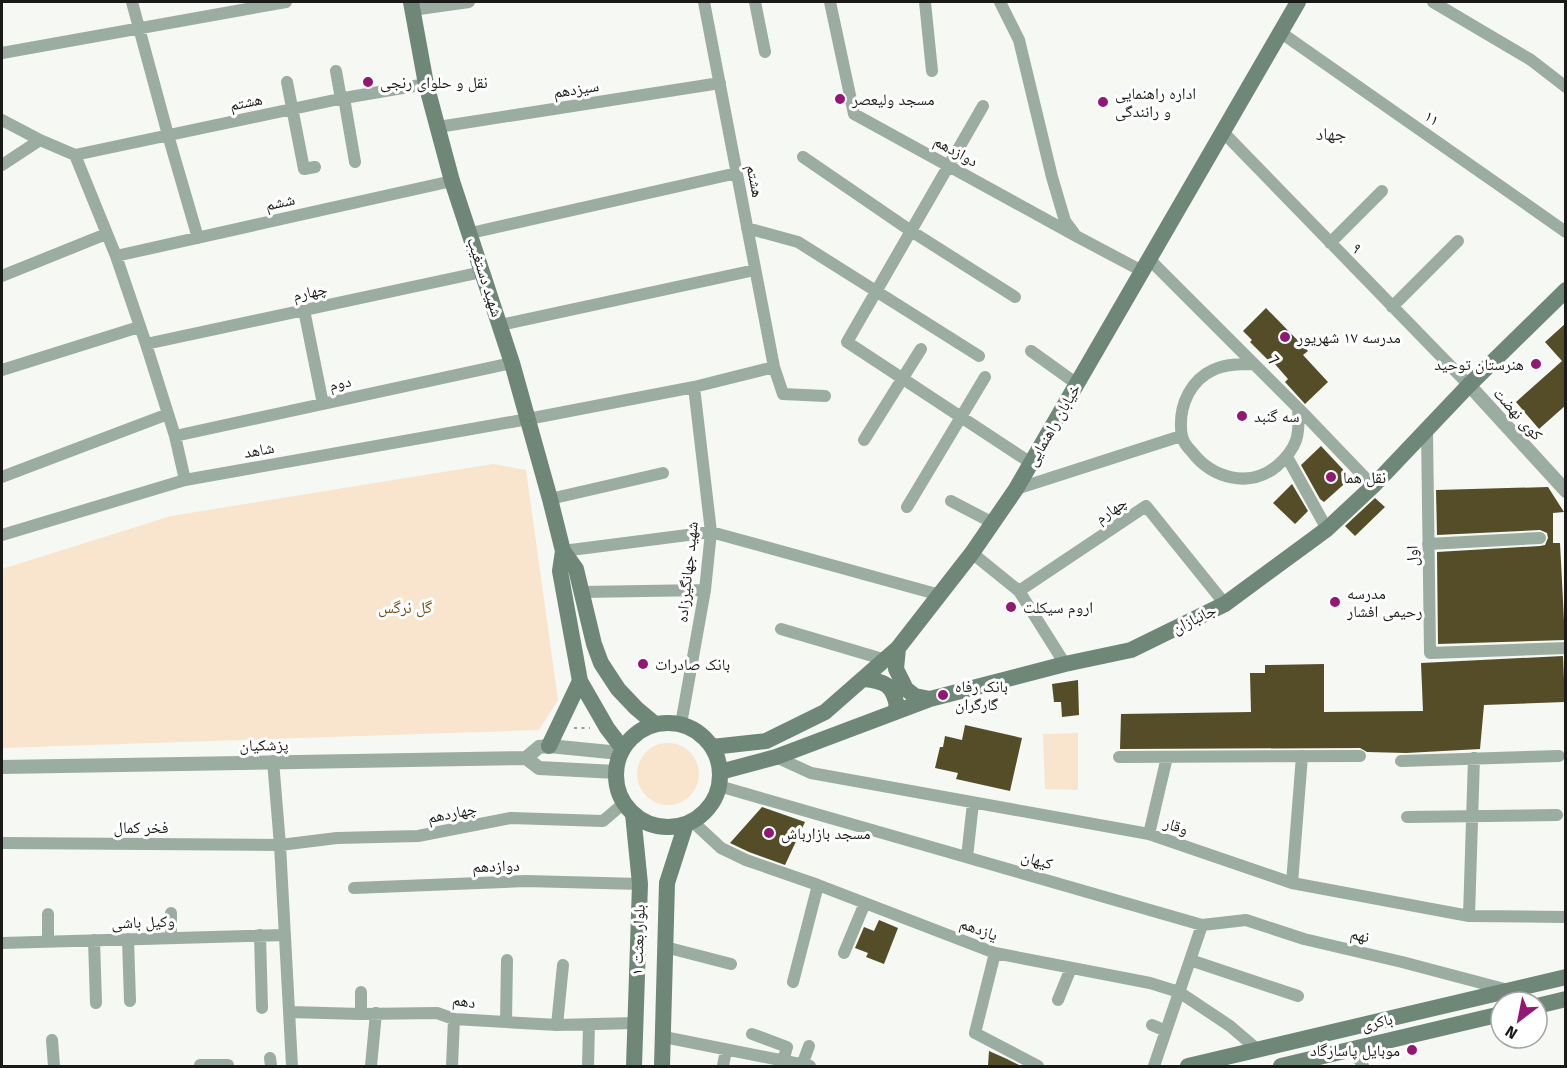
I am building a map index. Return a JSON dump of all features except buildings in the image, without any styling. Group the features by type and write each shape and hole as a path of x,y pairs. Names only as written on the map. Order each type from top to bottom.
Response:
{"main road":[{"name":"خیابان راهنمایی","path":"712,747 766,741 825,712 892,654 940,595 1016,489 1298,2"},
{"name":"شهید دستغیب","path":"411,6 426,84 452,181 512,363 563,552"},
{"name":"جانبازان","path":"720,779 930,699 1065,664 1131,650 1225,604 1327,529 1373,486 1470,385 1525,338 1566,290"},
{"path":"563,552 576,569 594,644 601,663 618,689 655,724"},
{"path":"563,552 560,570 580,681 622,751"},
{"path":"892,654 896,669 906,689 915,696 930,699"},
{"path":"864,679 877,680 890,688 895,695 897,706 894,712"},
{"path":"549,746 580,681"},
{"path":"655,724 681,724 704,737 718,759 720,779 716,797 702,815 689,823 672,827 658,826 645,822 629,808 619,793 616,772 622,751 633,736 655,724"},
{"name":"بلوار بعثت ۱","path":"629,808 640,884 634,1066"},
{"name":"بلوار بعثت ۱","path":"662,1066 667,883 689,823"},
{"name":"باکری","path":"1510,990 1566,977"},
{"name":"باکری","path":"1188,1066 1489,995"},
{"path":"1549,1003 1566,999"},
{"name":"باکری","path":"1281,1066 1489,1017"}],"street":[{"path":"132,2 198,238"},
{"path":"2,53 286,2"},
{"path":"411,6 469,2"},
{"name":"هشتم","path":"704,2 774,367 783,394 825,396"},
{"path":"755,2 765,52"},
{"name":"دوازدهم","path":"830,2 854,114 1076,236 1146,265"},
{"path":"925,2 932,71"},
{"path":"1000,2 1019,40 1052,177 1065,221 1076,236"},
{"path":"1433,2 1531,60 1566,87"},
{"name":"۱۱","path":"1280,32 1566,232"},
{"path":"336,71 355,162"},
{"path":"287,82 304,169 315,167"},
{"name":"سیزدهم","path":"438,127 720,83"},
{"name":"هشتم","path":"75,155 343,98 426,84"},
{"path":"982,106 847,342 1031,463"},
{"path":"2,120 75,155 116,256 146,344 175,436 185,480"},
{"name":"۹","path":"1223,132 1470,385"},
{"path":"2,165 40,140"},
{"path":"803,157 911,231 1015,297"},
{"path":"471,233 737,173"},
{"name":"ششم","path":"116,256 452,181"},
{"path":"1330,243 1382,191"},
{"path":"747,228 798,242 979,356"},
{"path":"2,276 106,234"},
{"path":"1392,307 1458,241"},
{"name":"7","path":"1146,265 1254,364 1373,486"},
{"path":"500,325 755,270"},
{"name":"چهارم","path":"146,344 482,272"},
{"path":"304,310 323,404"},
{"path":"2,370 140,327"},
{"path":"864,441 921,349"},
{"path":"1031,351 1077,384"},
{"name":"دوم","path":"175,436 512,363"},
{"path":"1254,364 1230,365 1212,370 1196,382 1185,398 1180,417 1181,436 1202,464 1218,474 1236,478 1255,477 1272,469 1287,457 1295,444 1299,430 1298,408"},
{"name":"شاهد","path":"2,535 185,480 528,419 694,387 774,367"},
{"path":"907,507 985,377"},
{"name":"کوی نهضت","path":"1470,385 1566,491"},
{"name":"شهید جهانگیرزاده","path":"681,724 705,590 711,532 694,387"},
{"path":"2,477 168,414"},
{"name":"اول","path":"1428,430 1430,653 1566,648"},
{"path":"1016,489 1181,436"},
{"path":"1287,457 1327,529"},
{"path":"550,498 663,473"},
{"path":"951,501 993,523"},
{"name":"چهارم","path":"1019,591 1146,506 1225,604"},
{"path":"563,552 711,532 940,595"},
{"path":"1428,544 1540,538"},
{"path":"972,553 1019,591 1065,664"},
{"path":"582,592 705,590"},
{"path":"781,629 892,654"},
{"path":"549,746 622,751"},
{"name":"پزشکیان","path":"526,758 539,747 549,746"},
{"path":"1292,883 1302,756"},
{"path":"1119,757 1360,756"},
{"path":"1401,761 1559,756"},
{"path":"1149,834 1167,757"},
{"name":"پزشکیان","path":"2,767 526,758 540,768 616,772"},
{"name":"وقار","path":"776,758 811,773 1149,834 1292,883 1469,916 1566,917"},
{"path":"1469,916 1474,758"},
{"path":"273,761 280,844 292,1066"},
{"name":"کیهان","path":"720,779 968,858 1202,926"},
{"path":"968,858 973,803"},
{"name":"چهاردهم","path":"280,844 337,838 418,836 511,818 603,821 629,808"},
{"path":"1407,817 1557,814"},
{"name":"یازدهم","path":"689,823 721,848 746,860 995,953 1150,983 1179,992 1230,1026 1258,1050"},
{"name":"فخر کمال","path":"2,843 280,844"},
{"name":"دوازدهم","path":"354,888 526,881 640,884"},
{"path":"793,982 818,885"},
{"path":"844,953 865,903"},
{"path":"171,913 171,938"},
{"path":"48,914 48,941"},
{"name":"نهم","path":"1202,926 1246,920 1304,939 1510,990"},
{"path":"1154,1066 1202,926"},
{"name":"وکیل باشی","path":"2,943 285,935"},
{"path":"260,936 262,1008"},
{"path":"128,939 130,1001"},
{"path":"94,940 96,1003"},
{"path":"665,947 731,964"},
{"path":"995,953 975,1033 1038,1066"},
{"path":"506,1022 507,960"},
{"path":"1190,960 1298,996"},
{"path":"557,1024 563,965"},
{"path":"1058,1000 1071,968"},
{"path":"361,992 361,1014"},
{"name":"دهم","path":"289,1012 337,1009 361,1014 437,1013 454,1019 506,1022 635,1023"},
{"path":"371,1066 376,1013"},
{"path":"452,1066 454,1019"},
{"path":"588,1066 589,1024"},
{"path":"1152,1024 1166,1031"},
{"path":"752,1034 787,1047 783,1061"},
{"path":"664,1037 806,1066 809,1046"},
{"path":"52,1040 54,1066"},
{"path":"1353,1049 1363,1066"},
{"path":"723,1066 726,1050"},
{"path":"200,1066 228,1065"}],"green space":[{"name":"گل نرگس","path":"493,464 526,470 558,700 539,730 2,748 2,569 171,516"},
{"path":"1078,733 1078,790 1045,789 1043,734"},
{"path":"668,743 685,748 690,752 694,757 699,774 694,791 690,796 685,800 668,805 651,800 646,796 642,791 637,774 642,757 646,752 651,748"}],"place":[{"name":"نقل و حلوای رنجی","path":"368,82"},
{"name":"مسجد ولیعصر","path":"840,99"},
{"name":"اداره راهنمایی و رانندگی","path":"1103,102"},
{"name":"مدرسه ۱۷ شهریور","path":"1285,337"},
{"name":"هنرستان توحید","path":"1536,364"},
{"name":"سه گنبد","path":"1242,416"},
{"name":"نقل هما","path":"1331,477"},
{"name":"مدرسه رحیمی افشار","path":"1335,602"},
{"name":"اروم سیکلت","path":"1011,607"},
{"name":"بانک صادرات","path":"643,664"},
{"name":"بانک رفاه گارگران","path":"943,695"},
{"name":"مسجد بازارباش","path":"769,833"},
{"name":"موبایل پاسارگاد","path":"1412,1050"}],"district":[{"name":"جهاد","path":"1331,134"}]}
